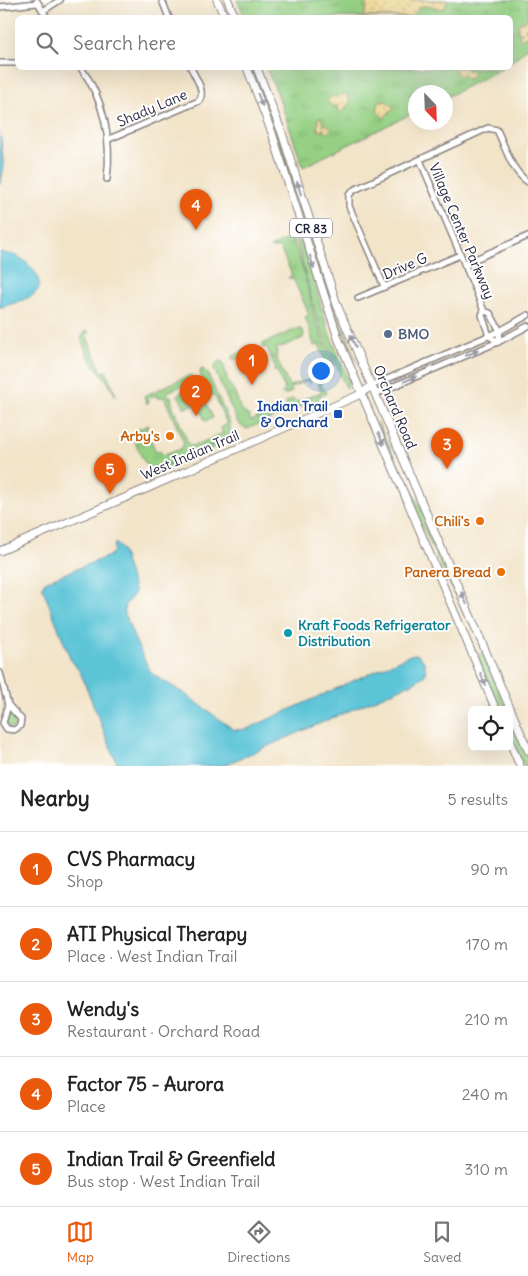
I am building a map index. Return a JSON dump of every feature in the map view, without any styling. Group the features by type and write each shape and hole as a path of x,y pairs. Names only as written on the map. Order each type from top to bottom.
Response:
{"main road":[{"path":"217,0 224,15"},
{"path":"228,0 234,15"},
{"name":"Orchard Road","path":"248,70 272,133 328,312 494,706"},
{"name":"Orchard Road","path":"258,70 282,133 337,305 528,750"},
{"name":"West Indian Trail","path":"0,551 362,394 372,386"},
{"name":"West Indian Trail","path":"362,394 375,394"},
{"path":"513,749 520,766"}],"street":[{"path":"43,11 60,0"},
{"path":"162,0 168,15"},
{"path":"0,7 27,6 37,2 45,15"},
{"path":"0,63 15,62"},
{"path":"82,70 96,95 104,116 109,139 107,179"},
{"name":"Shady Lane","path":"109,139 199,100 202,92 192,70"},
{"path":"384,286 349,206 348,199 354,190 485,129 494,128 500,135 514,167 521,177 528,182"},
{"name":"Village Center Parkway","path":"420,160 484,311 482,315 489,336"},
{"path":"464,264 528,236"},
{"name":"Drive G","path":"358,298 460,255"},
{"name":"Village Center Parkway","path":"484,311 490,313 500,331"},
{"path":"489,336 528,315"},
{"name":"West Indian Trail","path":"375,394 498,342 528,326"},
{"path":"489,336 498,342 500,331"},
{"name":"West Indian Trail","path":"372,386 489,336"},
{"path":"0,673 8,704 21,719 20,726 14,730 7,729 3,723 8,704"}],"green space":[{"path":"237,0 528,0 528,47 513,60 513,15 244,15"},
{"path":"251,70 254,70 273,115 328,290 357,362 319,274 279,144"},
{"path":"267,70 499,70 453,93 453,85 408,85 408,115 303,167 277,92"},
{"path":"287,239 293,240 305,276 315,320 334,365 331,367 333,375 328,372 330,371 319,345 314,346 305,317 309,314 293,278 288,278 292,275 280,248 270,248"},
{"path":"296,240 304,248 330,335 349,381 347,388 317,319"},
{"path":"299,328 304,332 303,338 276,348 276,357 289,386 310,379 311,383 308,380 290,388 292,392 284,395 282,393 285,390 277,371 273,371 276,369 267,347 263,348 262,344"},
{"path":"88,331 89,333 86,335 102,372 106,371 117,398 107,381 89,358 81,338"},
{"path":"251,348 252,353 235,360 232,359 233,356"},
{"path":"220,361 223,362 228,383 233,389 242,411 249,416 251,421 269,413 269,409 271,413 287,406 286,402 293,399 296,402 321,392 318,382 319,377 329,374 332,376 326,377 321,381 326,394 319,396 318,401 301,406 247,429 237,421 214,369"},
{"path":"203,369 208,374 230,424 228,437 213,444 211,438 223,433 221,428 227,424 214,395 209,396 200,373 200,370"},
{"path":"190,375 194,378 192,381 167,392 169,397 171,396 172,404 188,443 192,446 210,439 212,444 168,464 227,439 221,444 189,459 172,466 157,469 159,468 151,468 144,461 132,435 134,431 149,425 146,429 156,452 160,451 164,455 181,449 184,443 165,399 163,397 158,398 156,395 148,398 149,402 147,404 144,396"},
{"path":"198,386 205,400 185,408 178,395 181,392"},
{"path":"205,401 213,418 205,421 198,404"},
{"path":"377,422 422,510 466,617 421,524"},
{"path":"483,652 505,706 498,706 480,664 479,654"},
{"path":"11,712 17,722 14,728 9,728 6,724 8,713"},
{"path":"513,723 528,758 528,766 524,766 513,740"}],"sand":[{"path":"366,0 447,0 443,9 421,6 413,15 364,15"},
{"path":"528,20 528,27 525,28 528,35 520,39 519,36 522,33 518,31 518,24"},
{"path":"455,70 467,70 473,73 467,79 464,75 457,74"},
{"path":"347,93 350,102 342,113 339,111 338,106 332,106 327,101 331,97 338,98 340,94 344,96"},
{"path":"386,101 394,109 384,118 377,111 379,102"},
{"path":"321,117 323,126 327,124 332,128 327,133 324,132 323,128 321,132 319,131 317,126 319,123 317,120"}],"water":[{"path":"0,132 4,168 0,184"},
{"path":"0,252 17,256 28,264 36,274 39,285 33,295 0,308"},
{"path":"116,543 122,550 135,593 125,605 124,612 149,669 155,676 184,693 234,730 247,729 410,655 416,654 423,660 425,675 413,683 222,766 118,766 80,672 71,660 42,587 44,583 51,579 109,556 114,551"}],"place":[{"name":"Factor 75 - Aurora","path":"196,230"},
{"name":"BMO","path":"388,334"},
{"name":"CVS Pharmacy","path":"252,385"},
{"name":"Indian Trail & Orchard","path":"338,414"},
{"name":"ATI Physical Therapy","path":"196,416"},
{"name":"Arby's","path":"170,436"},
{"name":"Wendy's","path":"447,469"},
{"name":"Indian Trail & Greenfield","path":"110,494"},
{"name":"Chili's","path":"480,521"},
{"name":"Panera Bread","path":"501,572"},
{"name":"Kraft Foods Refrigerator Distribution","path":"288,633"}]}
